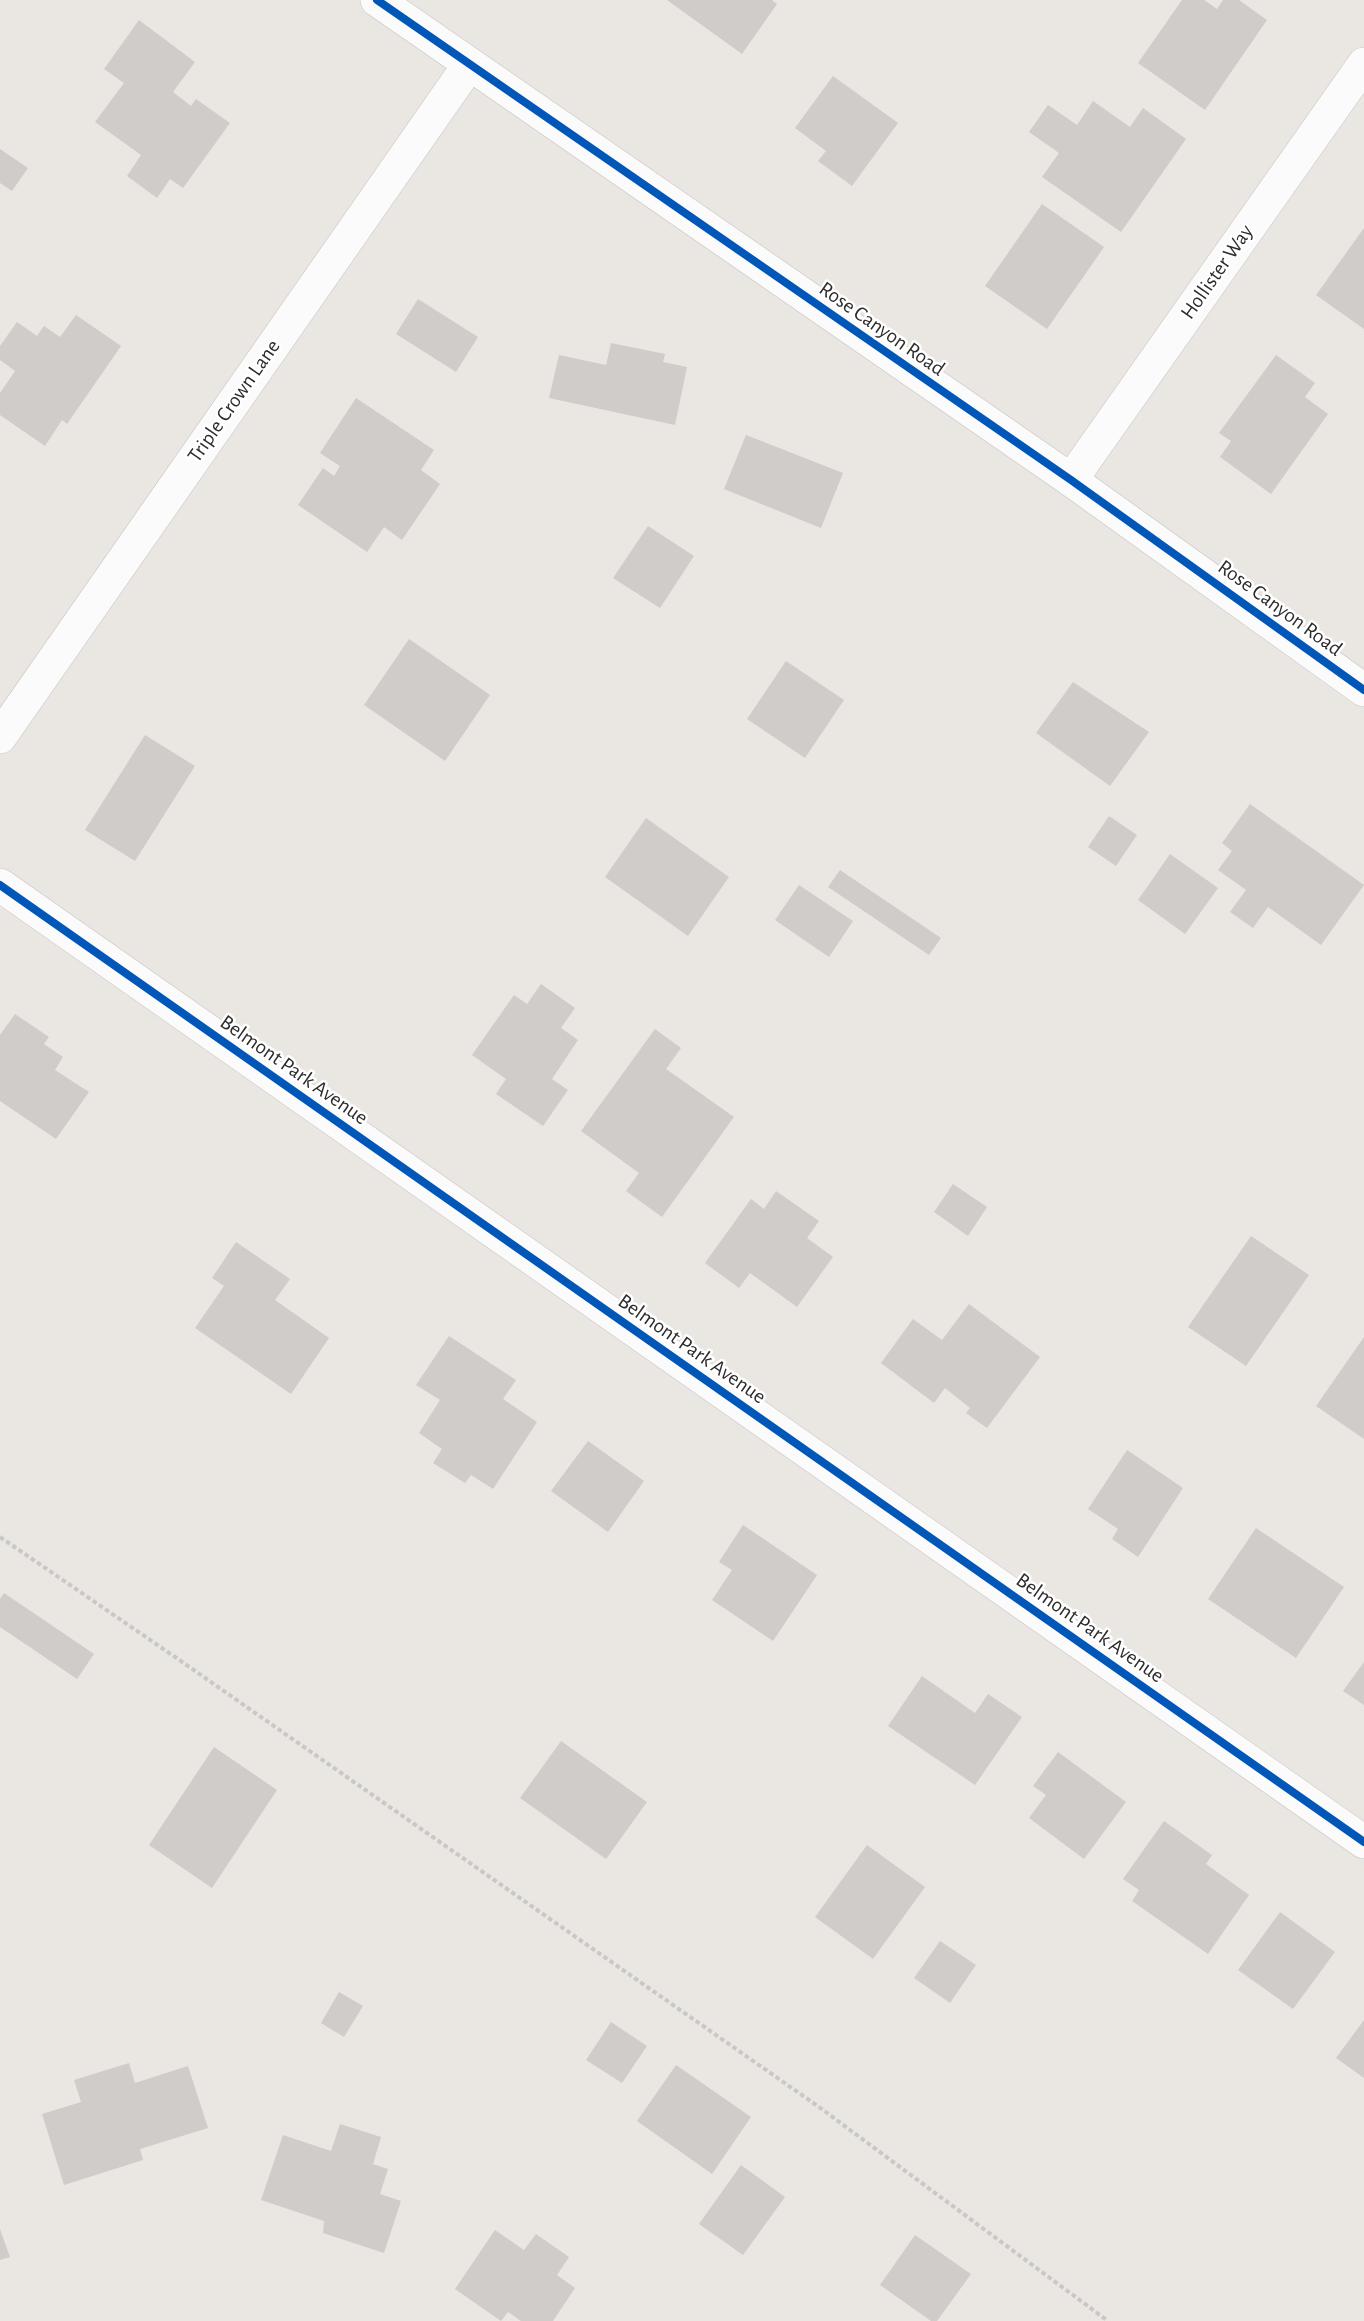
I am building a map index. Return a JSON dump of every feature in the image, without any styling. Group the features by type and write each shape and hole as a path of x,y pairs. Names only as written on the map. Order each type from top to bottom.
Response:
{"street":[{"name":"Rose Canyon Road","path":"377,0 1071,480 1364,690"},
{"name":"Hollister Way","path":"1071,480 1364,64"},
{"name":"Triple Crown Lane","path":"0,737 469,65"},
{"name":"Belmont Park Avenue","path":"0,885 1364,1842"}],"path":[{"path":"0,1537 819,2108 1108,2321"}],"building":[{"path":"667,0 772,0 777,4 742,54"},
{"path":"1182,0 1204,0 1217,9 1223,0 1239,0 1267,20 1205,110 1138,63"},
{"path":"139,20 195,62 173,92 191,106 196,99 230,123 183,188 170,179 157,198 127,176 141,155 95,122 124,83 104,69"},
{"path":"833,76 898,123 852,186 818,161 826,151 795,128"},
{"path":"1093,101 1130,127 1143,108 1186,139 1121,232 1042,177 1059,153 1029,132 1048,105 1077,125"},
{"path":"0,149 28,168 12,191 0,183"},
{"path":"1042,204 1104,247 1047,329 985,286"},
{"path":"1364,228 1364,329 1316,295"},
{"path":"418,299 478,337 456,372 396,334"},
{"path":"76,315 121,346 67,424 62,420 45,446 0,415 0,393 15,371 0,360 0,346 17,322 37,336 44,326 60,337"},
{"path":"611,343 665,354 663,362 687,367 675,425 549,398 559,355 606,365"},
{"path":"1276,355 1315,383 1305,397 1328,414 1271,494 1220,457 1231,441 1219,433"},
{"path":"356,398 434,450 421,470 440,484 402,540 384,527 367,552 298,505 323,468 334,476 340,466 320,453"},
{"path":"746,435 843,473 821,528 724,489"},
{"path":"648,526 694,556 660,608 613,578"},
{"path":"409,639 490,695 445,761 364,705"},
{"path":"786,661 844,700 805,758 747,719"},
{"path":"1073,682 1149,732 1110,786 1036,733"},
{"path":"145,735 195,766 135,861 85,830"},
{"path":"1250,804 1364,885 1321,945 1268,907 1253,928 1230,912 1246,890 1218,870 1232,851 1222,843"},
{"path":"1109,816 1137,835 1116,866 1088,847"},
{"path":"646,818 729,877 688,936 605,877"},
{"path":"1170,854 1218,888 1185,934 1138,900"},
{"path":"840,870 941,938 929,955 828,887"},
{"path":"799,885 853,921 829,957 775,920"},
{"path":"541,984 575,1008 561,1028 578,1040 552,1079 568,1090 543,1126 496,1094 506,1079 472,1055 514,995 527,1004"},
{"path":"15,1014 49,1037 44,1044 63,1057 55,1070 89,1092 56,1139 0,1101 0,1035"},
{"path":"655,1029 681,1048 666,1069 734,1117 662,1217 626,1191 639,1173 581,1131"},
{"path":"953,1184 987,1207 968,1236 934,1212"},
{"path":"776,1191 819,1221 807,1238 833,1257 797,1307 750,1273 739,1288 705,1263 751,1199 764,1209"},
{"path":"1251,1236 1309,1275 1246,1366 1188,1327"},
{"path":"236,1242 290,1279 275,1300 329,1338 291,1394 195,1328 224,1286 212,1278"},
{"path":"969,1304 1040,1357 987,1428 966,1413 970,1408 945,1388 934,1403 881,1363 913,1319 942,1340"},
{"path":"449,1336 516,1380 503,1399 537,1422 493,1489 471,1475 465,1483 433,1463 442,1449 419,1433 440,1400 416,1385"},
{"path":"1364,1337 1364,1439 1316,1406"},
{"path":"588,1441 644,1481 608,1532 551,1491"},
{"path":"1127,1450 1183,1488 1138,1557 1112,1539 1118,1529 1088,1509"},
{"path":"743,1525 817,1575 773,1641 712,1600 732,1570 719,1562"},
{"path":"1256,1528 1344,1587 1296,1658 1208,1599"},
{"path":"4,1593 94,1654 77,1679 0,1627 0,1599"},
{"path":"1364,1662 1364,1705 1343,1691"},
{"path":"922,1676 975,1713 988,1694 1022,1717 975,1785 888,1726"},
{"path":"561,1741 647,1802 606,1859 520,1798"},
{"path":"214,1747 277,1790 212,1888 149,1845"},
{"path":"1058,1752 1126,1802 1084,1859 1029,1818 1046,1795 1033,1786"},
{"path":"1164,1821 1212,1855 1206,1864 1249,1895 1208,1954 1132,1901 1139,1890 1123,1879"},
{"path":"867,1845 925,1887 873,1959 815,1917"},
{"path":"1280,1912 1335,1952 1293,2009 1238,1970"},
{"path":"940,1941 976,1965 950,2003 914,1978"},
{"path":"339,1992 363,2006 344,2037 321,2023"},
{"path":"1364,2020 1364,2078 1336,2058"},
{"path":"611,2022 647,2046 622,2083 586,2060"},
{"path":"129,2063 135,2083 188,2066 208,2128 140,2149 143,2160 64,2185 42,2114 81,2102 74,2080"},
{"path":"676,2065 751,2117 712,2174 637,2121"},
{"path":"340,2124 381,2137 373,2164 388,2169 380,2194 401,2201 384,2253 323,2233 324,2221 261,2200 283,2135 331,2151"},
{"path":"741,2165 785,2197 743,2255 699,2224"},
{"path":"0,2229 10,2257 0,2260"},
{"path":"495,2230 524,2250 536,2234 569,2257 557,2275 575,2288 553,2321 521,2321 508,2312 501,2321 455,2289"},
{"path":"915,2235 971,2274 937,2321 931,2321 880,2285"}],"cycle path":[{"path":"377,0 1071,480 1364,690"},
{"path":"0,885 1364,1842"}]}
